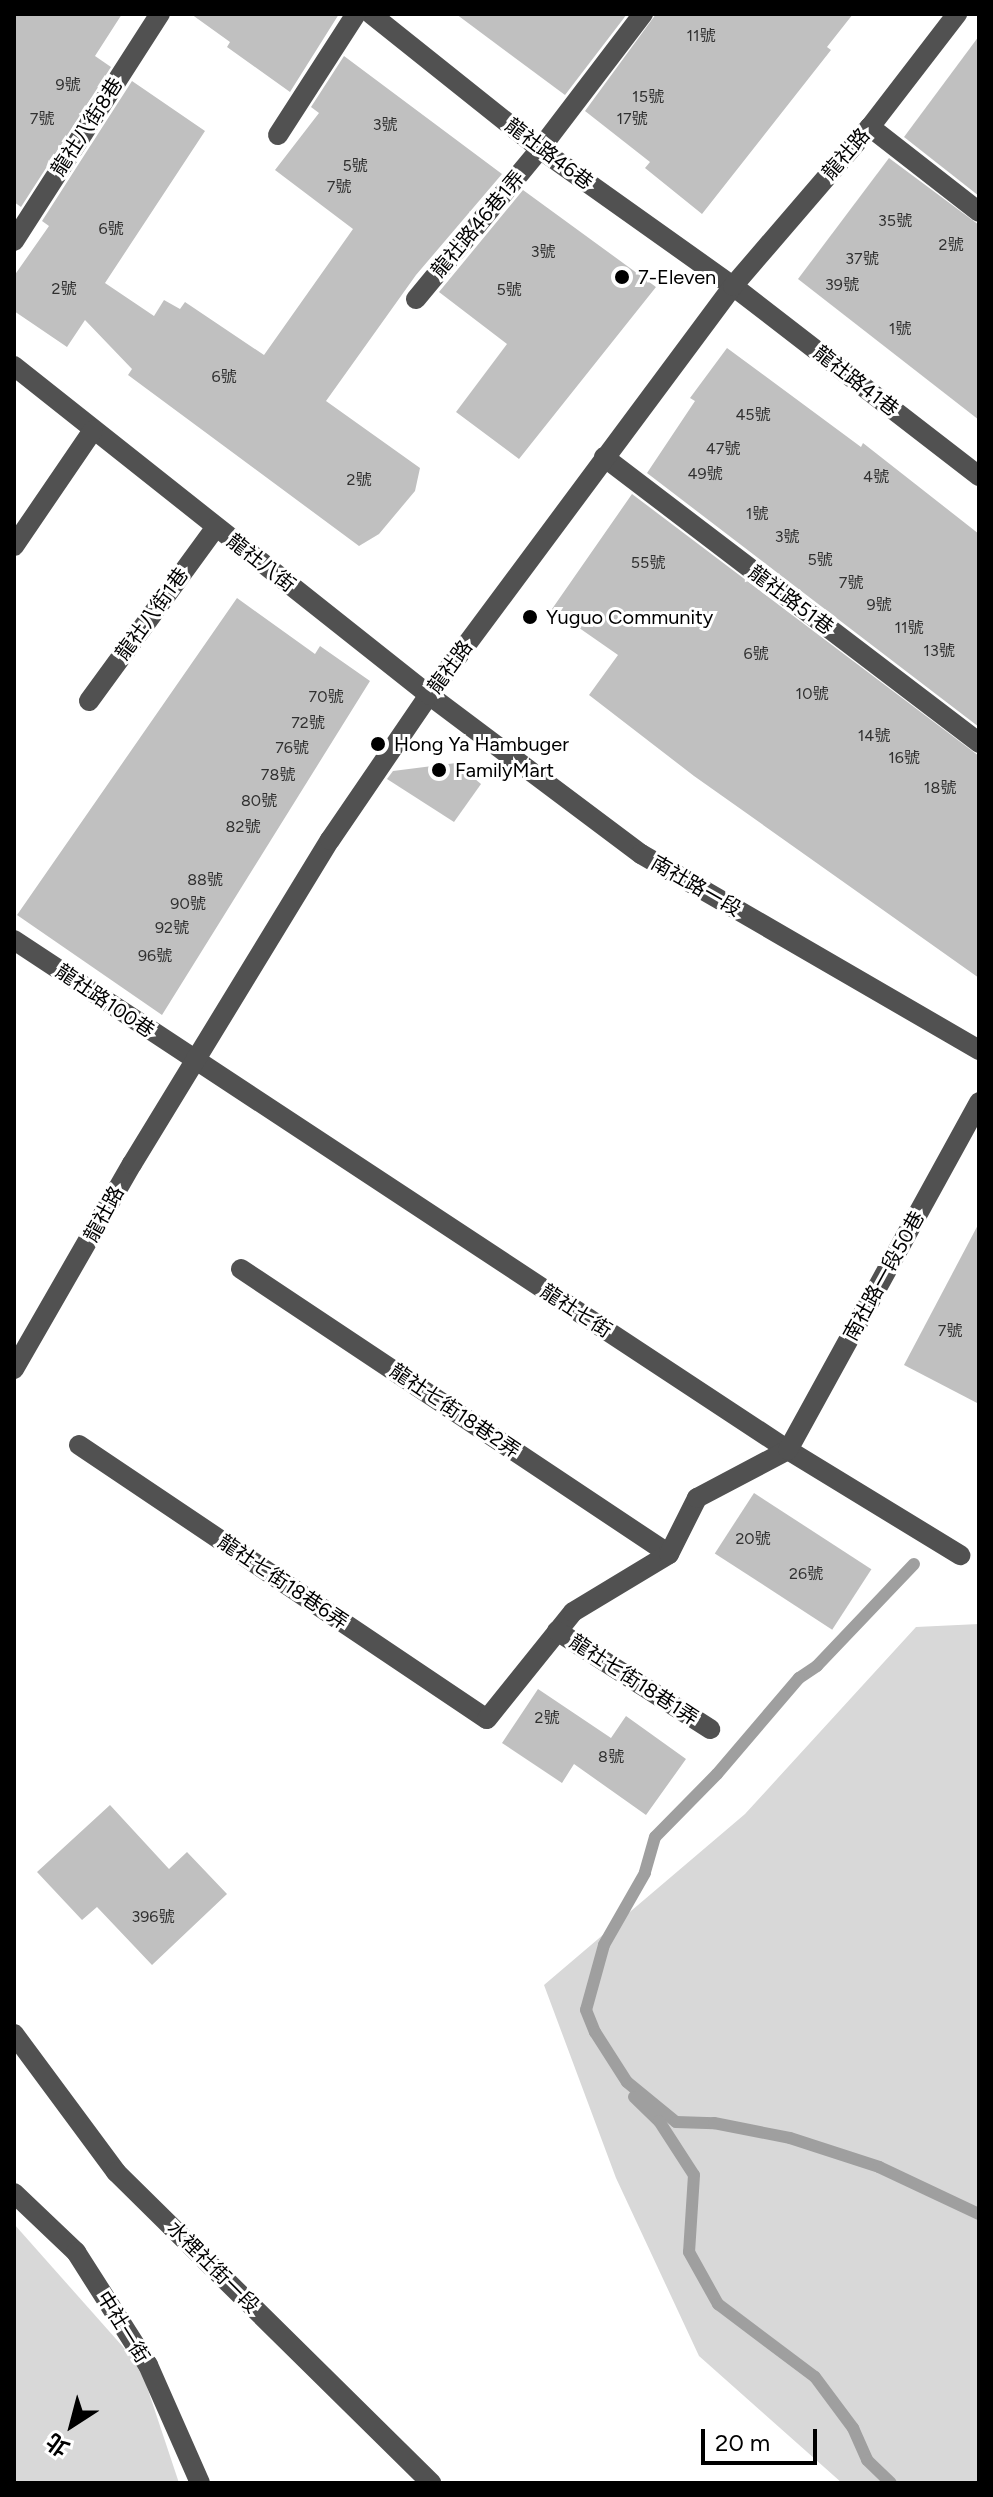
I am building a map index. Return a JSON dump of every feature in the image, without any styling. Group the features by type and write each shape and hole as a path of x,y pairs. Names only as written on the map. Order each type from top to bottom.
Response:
{"street":[{"name":"龍社八街8巷","path":"14,241 160,14"},
{"path":"278,135 356,14"},
{"name":"龍社路46巷","path":"371,14 540,149 733,286"},
{"name":"龍社路46巷1弄","path":"416,299 540,149 643,14"},
{"name":"龍社路","path":"14,1369 132,1164 330,840 429,695 733,286 870,127 957,14"},
{"path":"870,127 979,212"},
{"name":"龍社路41巷","path":"733,286 979,476"},
{"name":"龍社八街","path":"14,366 429,695"},
{"path":"14,546 93,430"},
{"name":"龍社路51巷","path":"604,457 979,743"},
{"name":"龍社八街1巷","path":"89,701 216,527"},
{"name":"南社路一段","path":"429,695 641,854 979,1050"},
{"name":"龍社路100巷","path":"14,940 196,1061"},
{"name":"龍社七街","path":"196,1061 788,1450 960,1555"},
{"name":"南社路一段50巷","path":"788,1450 979,1102"},
{"name":"龍社七街18巷2弄","path":"241,1269 669,1554"},
{"name":"龍社七街18巷6弄","path":"79,1445 487,1719 557,1631"},
{"path":"557,1631 573,1612 669,1554 697,1498 788,1450"},
{"name":"龍社七街18巷1弄","path":"557,1631 710,1729"},
{"name":"水裡社街一段","path":"14,2034 116,2172 431,2483"},
{"name":"中社一街","path":"14,2193 76,2252 140,2353 200,2483"}],"shaded area":[{"path":"979,1624 979,2483 842,2483 699,2356 616,2178 544,1985 745,1814 916,1627"},
{"path":"14,2224 140,2366 179,2483 14,2483"}],"building":[{"path":"14,14 122,14 95,56 111,67 21,207 14,202"},
{"path":"191,14 339,14 290,92 227,47 230,42"},
{"path":"456,14 627,14 565,95"},
{"path":"656,14 853,14 827,47 831,50 702,214 645,168 650,162 585,111"},
{"path":"979,36 979,196 904,137"},
{"path":"344,56 502,174 416,275 326,401 420,468 415,491 379,534 359,546 128,375 132,369 85,320 67,347 14,311 14,276 49,226 42,221 132,81 205,131 105,283 154,316 164,300 180,309 185,302 264,355 353,229 275,170 319,113 311,107"},
{"path":"889,158 979,225 979,420 798,279"},
{"path":"523,190 656,287 519,459 456,412 507,344 439,292"},
{"path":"727,348 861,447 863,443 979,534 979,727 647,473 695,401 690,398"},
{"path":"632,494 979,756 979,978 694,776 589,695 618,655 552,609"},
{"path":"237,598 315,654 320,646 370,681 162,1015 17,915"},
{"path":"456,763 481,784 454,822 387,779 393,771"},
{"path":"979,1223 979,1404 904,1365"},
{"path":"754,1493 871,1569 832,1630 715,1553"},
{"path":"538,1689 611,1738 626,1716 686,1759 646,1815 574,1764 562,1783 502,1743"},
{"path":"110,1805 169,1869 187,1852 227,1894 152,1965 97,1907 82,1920 37,1872"}],"waterway":[{"path":"914,1564 817,1666 799,1678 717,1774 655,1837 645,1873 604,1945 586,2010 595,2032 627,2082 676,2122 714,2123 790,2138 879,2167 979,2214"},
{"path":"634,2097 659,2121 694,2175 689,2252 718,2304 815,2377 853,2428 867,2460 891,2483"}],"place":[{"name":"7-Eleven","path":"622,277"},
{"name":"Yuguo Community","path":"530,617"},
{"name":"Hong Ya Hambuger","path":"378,744"},
{"name":"FamilyMart","path":"439,770"}]}
